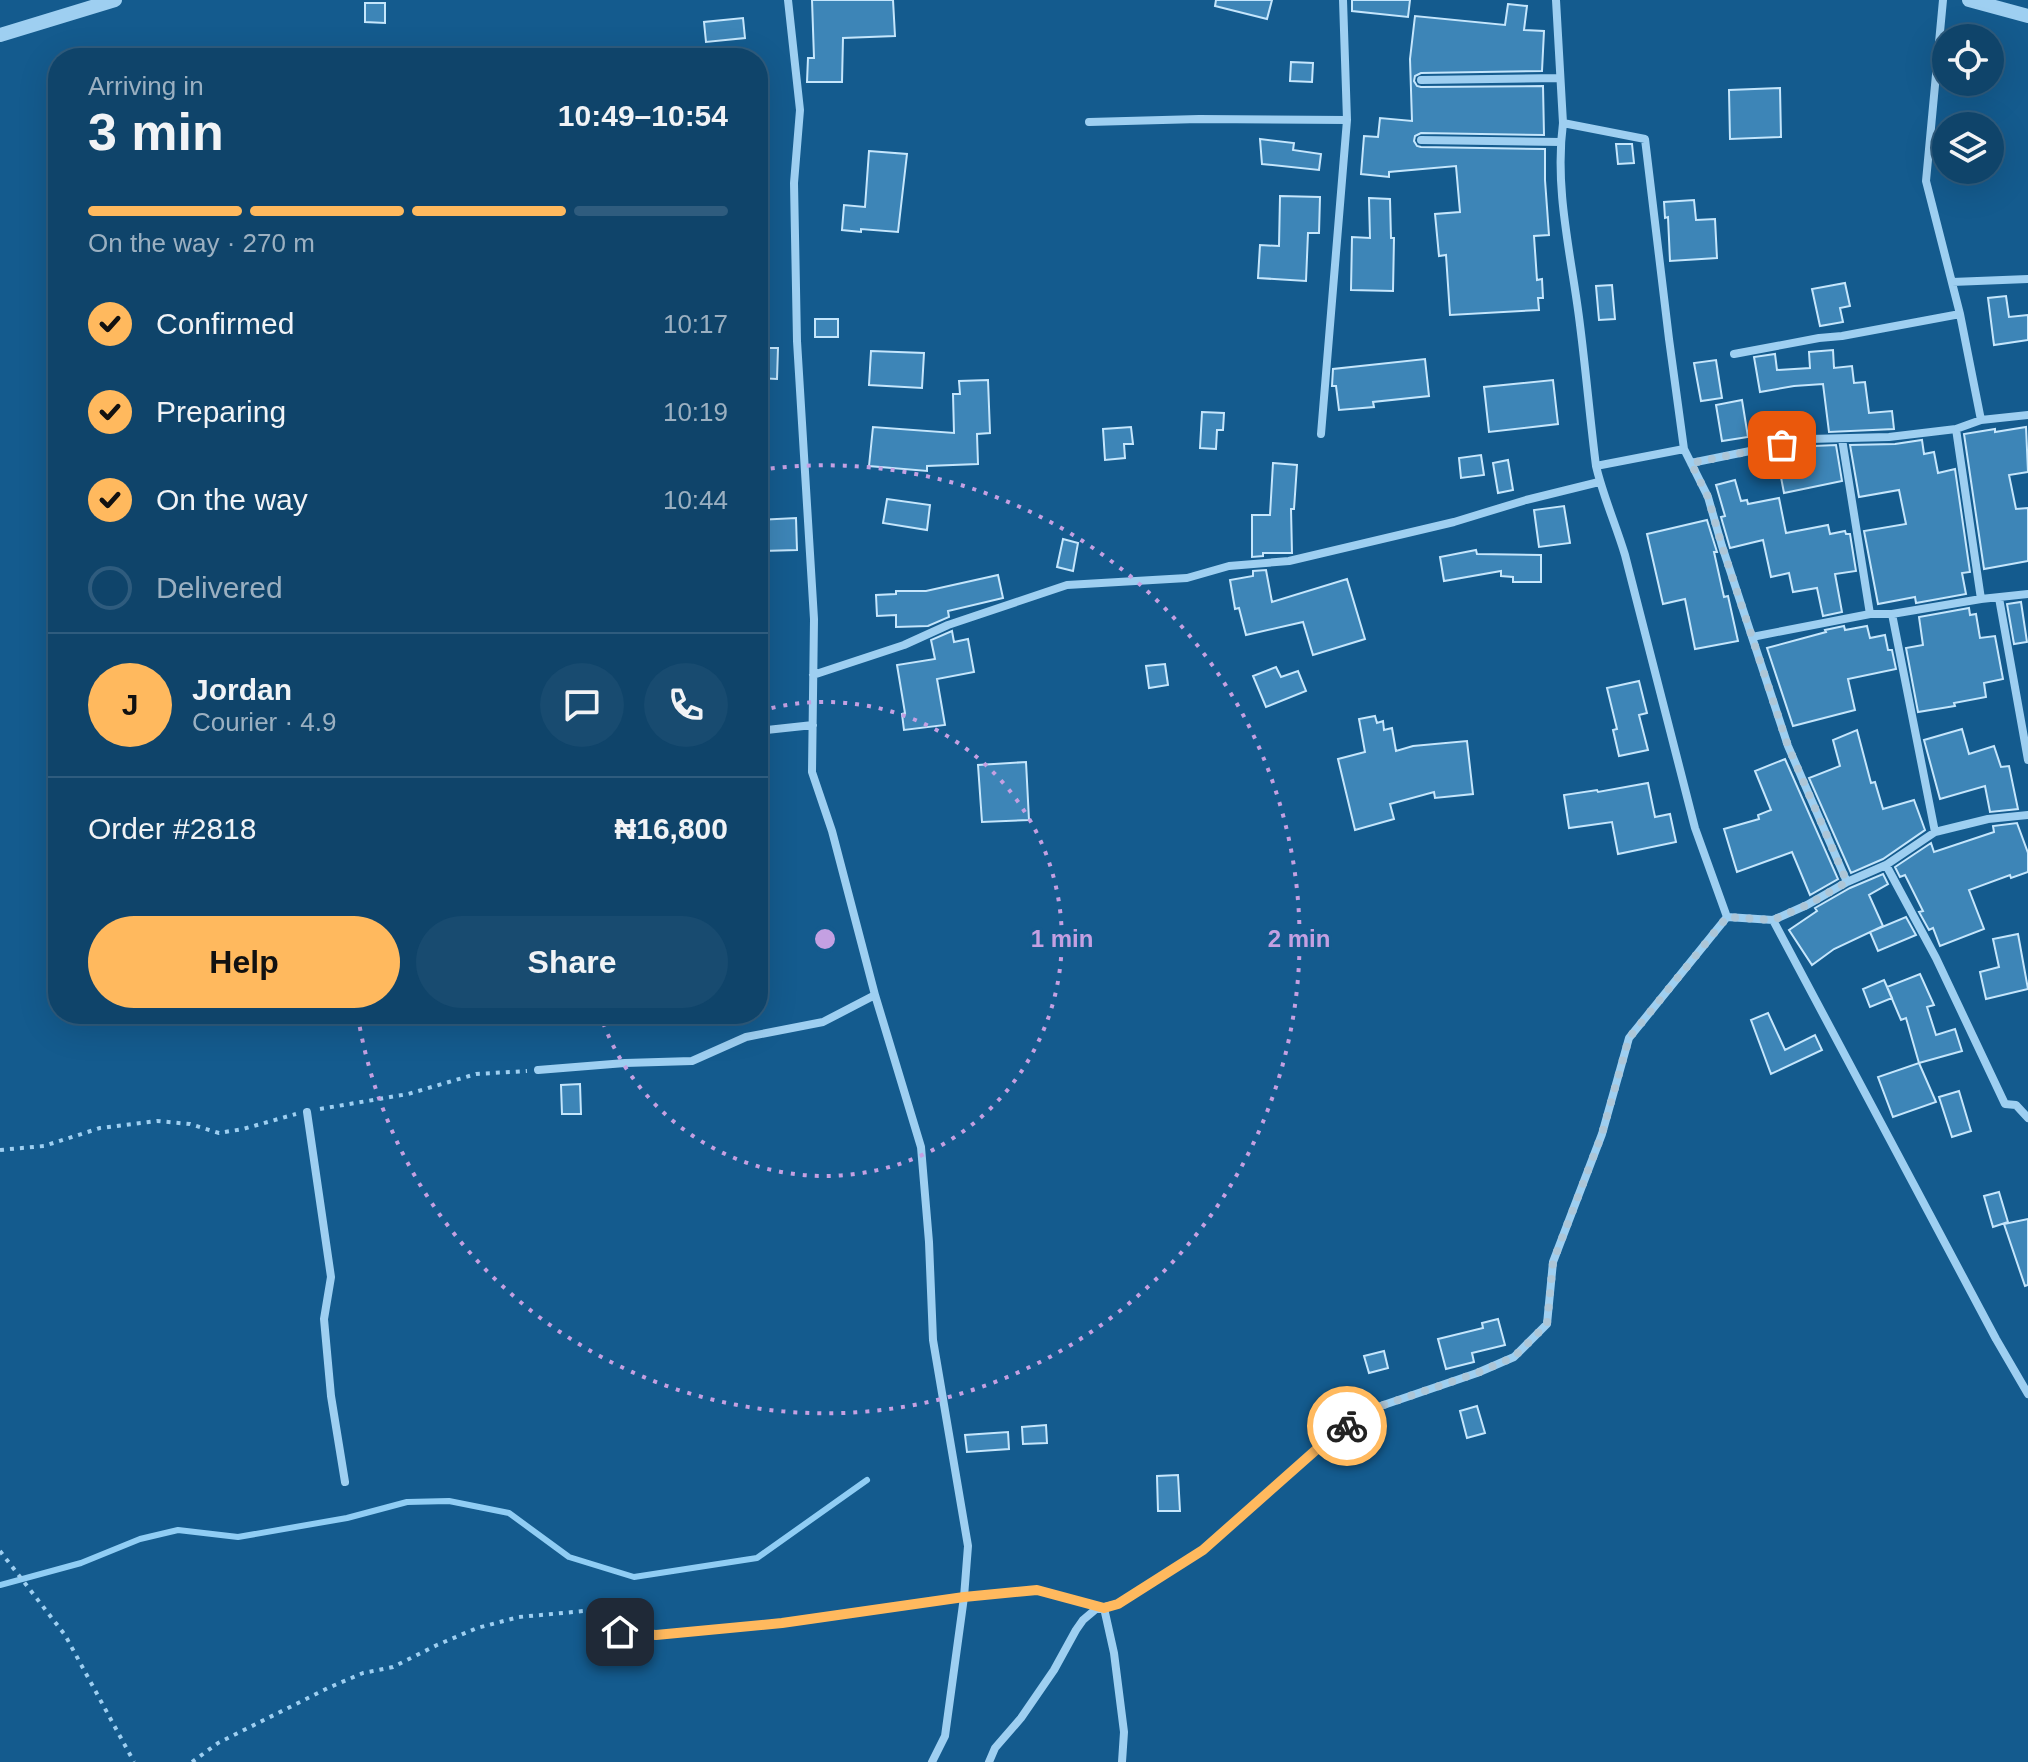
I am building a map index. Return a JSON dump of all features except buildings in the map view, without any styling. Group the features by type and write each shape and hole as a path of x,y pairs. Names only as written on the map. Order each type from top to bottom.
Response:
{"street":[{"path":"0,35 115,0"},
{"path":"788,0 800,110 794,183 797,341 814,619 812,772 832,831 875,995 921,1147 933,1340 968,1546 945,1736 932,1762"},
{"path":"1321,434 1347,120 1343,0"},
{"path":"1556,0 1563,123 1561,198 1596,466 1625,555 1695,828 1727,917"},
{"path":"1943,0 1926,181 1960,314 1981,420"},
{"path":"1969,0 2028,16"},
{"path":"1421,80 1560,78"},
{"path":"1089,122 1347,120"},
{"path":"1563,123 1645,139 1684,449 1708,497 1788,746 1847,882"},
{"path":"1421,140 1561,142"},
{"path":"1952,282 2028,279"},
{"path":"1734,354 1960,314"},
{"path":"1691,463 1809,439 1889,437 1956,429 1981,420 2028,415"},
{"path":"1956,429 1981,599"},
{"path":"1842,439 1870,614"},
{"path":"1596,466 1684,449"},
{"path":"813,675 1067,585 1187,578 1229,566 1289,561 1454,522 1599,482"},
{"path":"1752,637 1870,614 1892,614 2028,594"},
{"path":"1999,598 2028,760"},
{"path":"1892,614 1935,832"},
{"path":"768,730 813,725"},
{"path":"1727,917 1773,920 1886,865 1935,832 1988,819 2028,815"},
{"path":"1886,865 1936,958 2005,1104 2016,1105 2028,1118"},
{"path":"989,1762 995,1748 1021,1718 1054,1670 1083,1620 1096,1609 1118,1604 1203,1550 1317,1449 1369,1410 1514,1357 1547,1324 1553,1262 1602,1134 1629,1038 1727,917"},
{"path":"1773,920 2028,1394"},
{"path":"538,1070 692,1061 746,1037 823,1022 875,995"},
{"path":"307,1112 331,1277 324,1319 331,1396 345,1482"},
{"path":"596,1610 620,1632 656,1635 782,1623 964,1597 1037,1590 1104,1608"},
{"path":"1104,1608 1114,1653 1124,1732 1122,1762"}],"path":[{"path":"0,1150 44,1146 100,1128 157,1121 190,1124 219,1133 345,1103 408,1094 476,1074 538,1070"},
{"path":"0,1551 65,1635 134,1762"},
{"path":"192,1762 218,1743 328,1688 363,1673 393,1667 477,1628 519,1617 596,1610"}],"waterway":[{"path":"0,1585 81,1563 140,1539 178,1530 238,1537 347,1518 407,1502 449,1501 509,1513 569,1557 634,1577 757,1558 867,1480"}],"way so far":[{"path":"1347,1426 1369,1410 1514,1357 1547,1324 1553,1262 1602,1134 1629,1038 1727,917 1773,920 1847,882 1788,746 1708,497 1691,463 1782,445"}],"route":[{"path":"620,1632 656,1635 782,1623 964,1597 1037,1590 1104,1608 1118,1604 1203,1550 1347,1426"}]}
